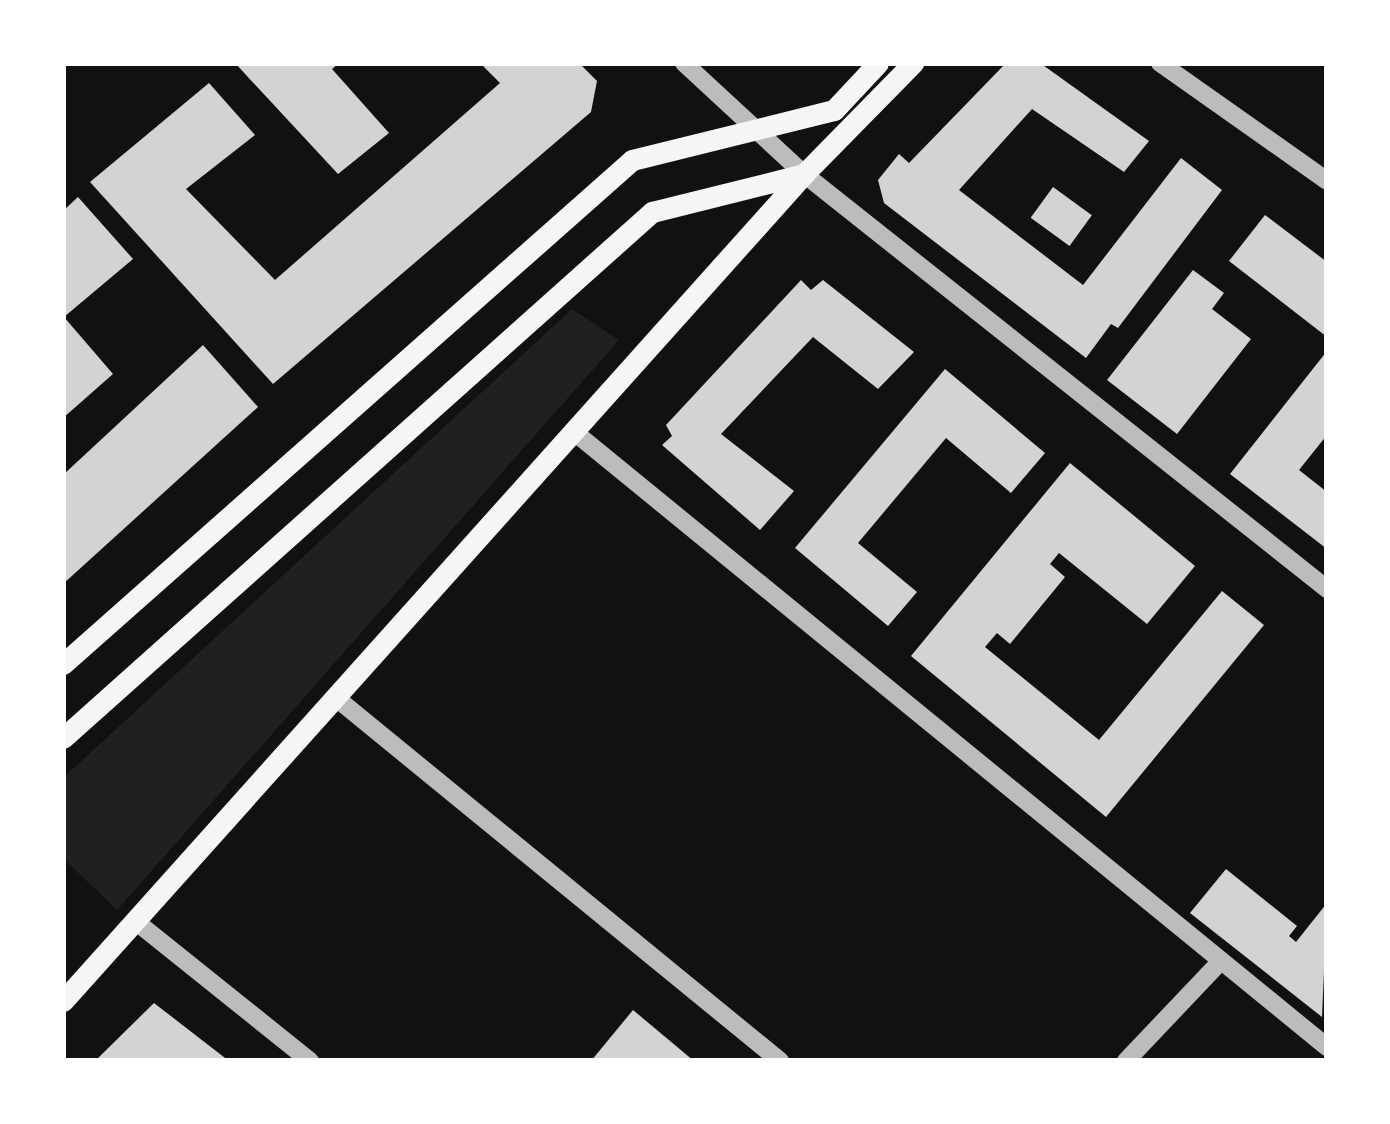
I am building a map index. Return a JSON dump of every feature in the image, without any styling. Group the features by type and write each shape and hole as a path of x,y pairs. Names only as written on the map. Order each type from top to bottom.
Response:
{"main road":[{"path":"63,664 632,160 834,110 878,63"},
{"path":"63,1001 139,924 335,697 804,174 913,63"},
{"path":"63,738 652,212 804,174"}],"street":[{"path":"684,63 804,174 1327,589"},
{"path":"1160,63 1327,181"},
{"path":"573,431 1327,1047"},
{"path":"335,697 780,1061"},
{"path":"139,924 310,1061"},
{"path":"1126,1061 1220,962"}],"shaded area":[{"path":"572,309 619,340 117,910 63,858 63,778"}],"building":[{"path":"235,63 339,63 332,69 389,133 338,174"},
{"path":"480,63 579,63 597,81 591,112 273,384 90,182 209,83 255,135 186,189 275,280 500,83"},
{"path":"1006,63 1040,63 1149,141 1124,172 1032,109 959,190 1083,285 1181,158 1222,190 1118,328 1111,324 1086,358 884,203 878,180 899,154 909,163"},
{"path":"1053,187 1092,215 1069,246 1031,218"},
{"path":"78,197 133,259 64,317 113,374 63,418 63,211"},
{"path":"1265,215 1327,262 1327,337 1229,261"},
{"path":"1193,270 1224,293 1212,309 1251,339 1177,434 1107,380"},
{"path":"801,280 811,290 823,280 914,352 878,389 813,337 721,434 794,491 760,530 662,445 672,436 666,425"},
{"path":"203,345 258,407 63,584 63,475"},
{"path":"1327,351 1327,435 1299,470 1327,492 1327,549 1230,474"},
{"path":"945,369 1045,453 1011,493 946,438 858,543 917,592 888,626 795,548"},
{"path":"1070,463 1195,566 1147,624 1059,553 1050,564 1065,577 1010,644 997,633 985,647 1099,740 1222,591 1264,625 1106,817 911,656"},
{"path":"1226,869 1297,926 1289,936 1296,942 1327,903 1322,1017 1190,913"},
{"path":"154,1003 229,1061 95,1061"},
{"path":"633,1010 694,1061 591,1061"}]}
